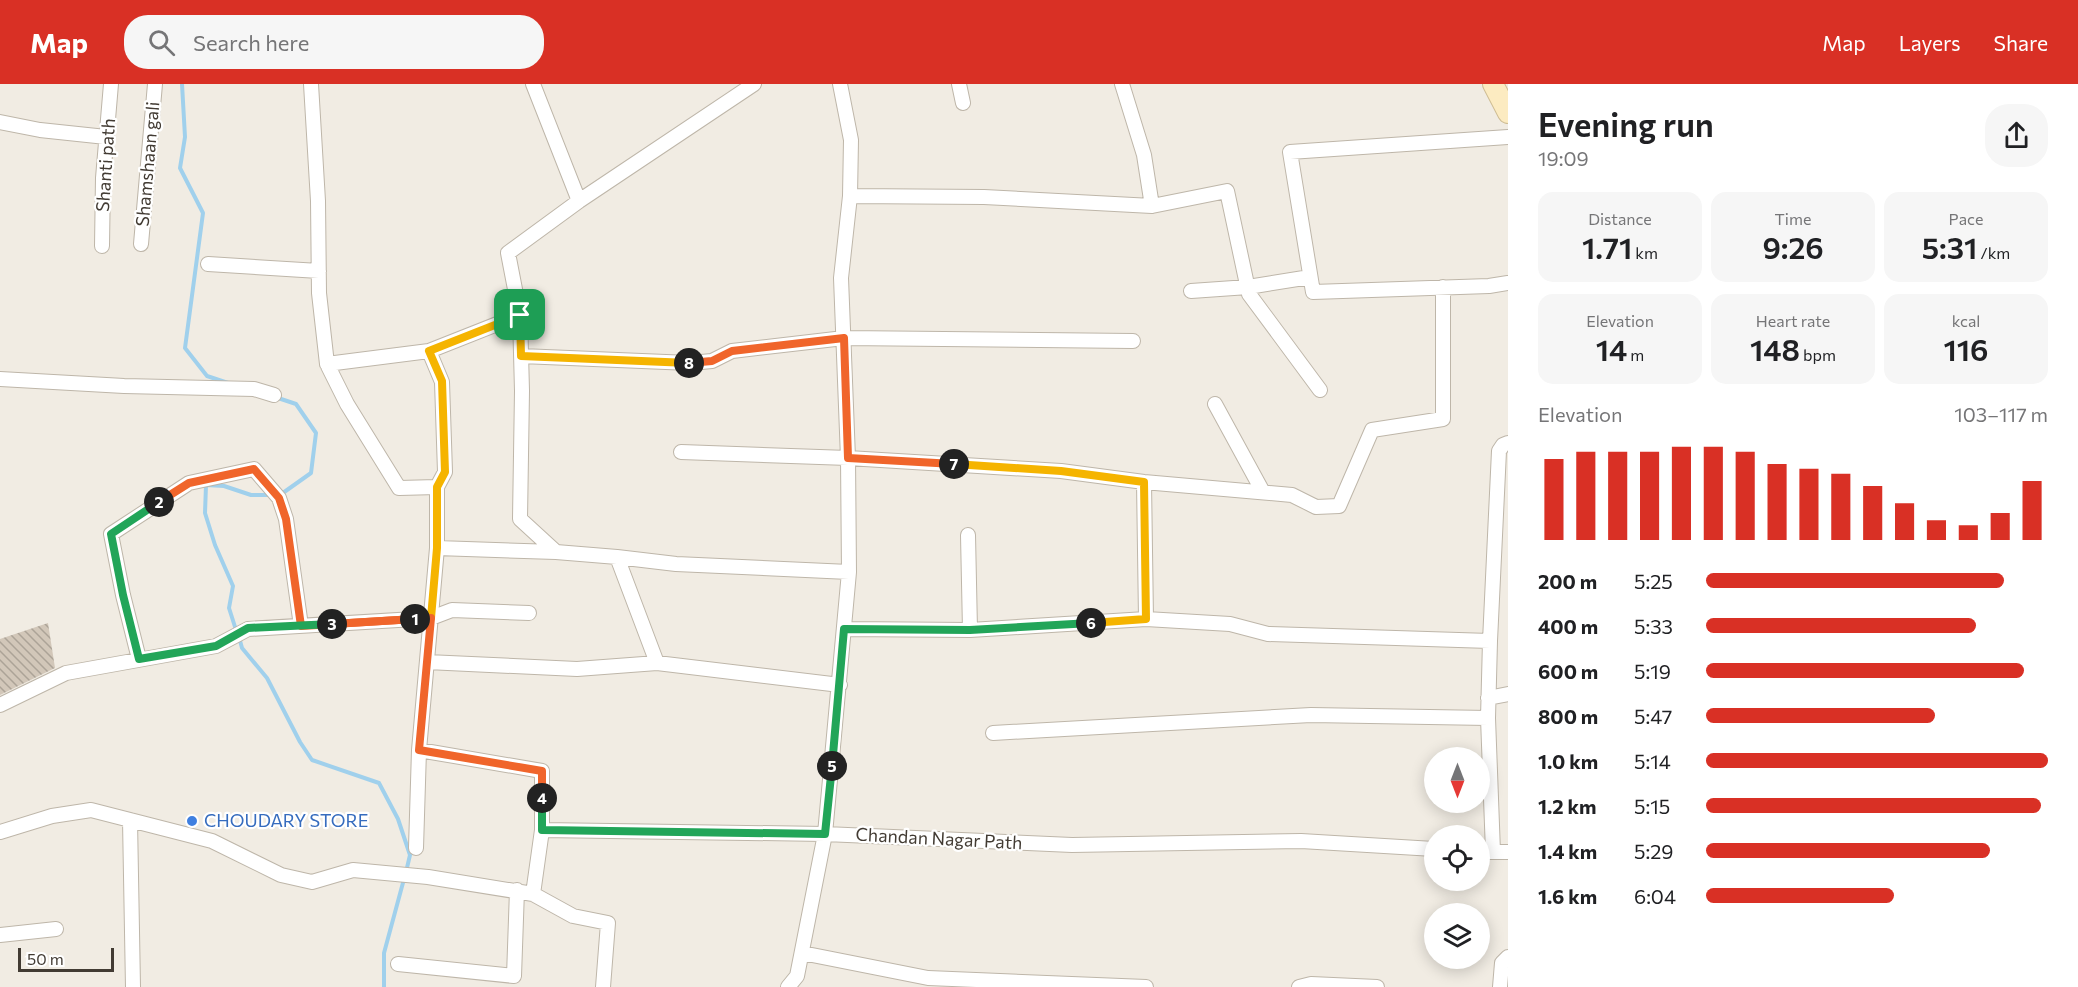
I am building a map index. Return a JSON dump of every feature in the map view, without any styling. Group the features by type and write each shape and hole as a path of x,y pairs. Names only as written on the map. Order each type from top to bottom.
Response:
{"main road":[{"path":"1493,84 1508,113"}],"street":[{"name":"Shanti path","path":"102,246 103,178 111,84"},
{"name":"Shamshaan gali","path":"141,244 155,84"},
{"path":"311,84 318,201 319,293 327,364 347,404 399,488 437,487"},
{"path":"533,84 579,201"},
{"path":"556,552 520,519 520,315 508,253 579,201 754,84"},
{"path":"788,987 797,976 825,834 849,572 842,278 850,196 851,140 840,84"},
{"path":"959,84 963,103"},
{"path":"1122,84 1144,155 1152,206"},
{"path":"0,122 40,130 106,137"},
{"path":"1508,137 1290,152 1313,292 1489,286 1508,283"},
{"path":"850,196 984,197 1152,206 1227,191 1249,294 1320,390"},
{"path":"208,264 319,271"},
{"path":"1191,291 1248,287 1310,277"},
{"path":"681,452 848,458 1061,471 1144,482 1292,495 1316,507 1339,506 1372,430 1443,419 1443,287"},
{"path":"327,364 429,351 520,315"},
{"path":"521,356 690,363 712,361 732,351 844,338 1133,341"},
{"path":"416,848 419,750 437,548 437,487 445,472 442,381 429,351"},
{"path":"0,379 123,386 254,389 273,395"},
{"path":"1215,404 1263,492"},
{"path":"1486,825 1488,698 1499,451 1503,445 1508,444"},
{"path":"139,659 111,534 189,483 254,469 274,493 286,519 301,626"},
{"path":"1144,482 1146,619"},
{"path":"968,535 970,630"},
{"path":"437,548 556,552 676,564 849,572"},
{"path":"617,557 657,663"},
{"path":"0,705 66,673 216,646 248,628 431,618 452,610 529,613"},
{"path":"844,629 970,630 1146,619 1230,624 1268,634 1490,641"},
{"path":"427,662 577,669 657,663 840,685"},
{"path":"1488,698 1508,694"},
{"path":"993,733 1311,715 1488,718"},
{"path":"419,750 542,771 542,830 533,894"},
{"path":"0,832 52,816 91,810 212,841 281,875 312,882 353,870 428,877 533,894 573,916 608,923 603,987"},
{"path":"130,820 133,987"},
{"name":"Chandan Nagar Path","path":"542,830 825,834 1072,845 1301,841 1424,848"},
{"path":"1490,852 1508,852"},
{"path":"398,964 514,976 517,890"},
{"path":"0,935 56,929"},
{"path":"802,953 928,978 1146,987"},
{"path":"1500,987 1502,963 1508,957"},
{"path":"1299,987 1311,984 1377,987"}],"building":[{"path":"48,623 55,668 0,695 0,639"}],"waterway":[{"path":"182,84 185,137 180,168 203,213 185,348 207,376 228,383"},
{"path":"275,397 296,404 316,433 311,473 280,495"},
{"path":"236,630 229,608 233,586 215,545 205,513 206,485 224,486 251,495 273,495"},
{"path":"239,637 242,648 267,678 300,742 312,760 379,783 398,819 410,855 406,872"},
{"path":"384,987 384,953 404,879"}],"place":[{"name":"CHOUDARY STORE","path":"192,821"}],"route":[{"path":"520,315 429,351 442,381 445,472 437,487 437,548 431,618 301,626 286,519 279,498 254,469 189,483 111,534 139,659 216,646 248,628 301,626 366,622 431,618 419,750 542,771 542,830 825,834 844,629 970,630 1146,619 1144,482 1061,471 848,458 844,338 732,351 712,361 690,363 521,356 520,315"}]}
